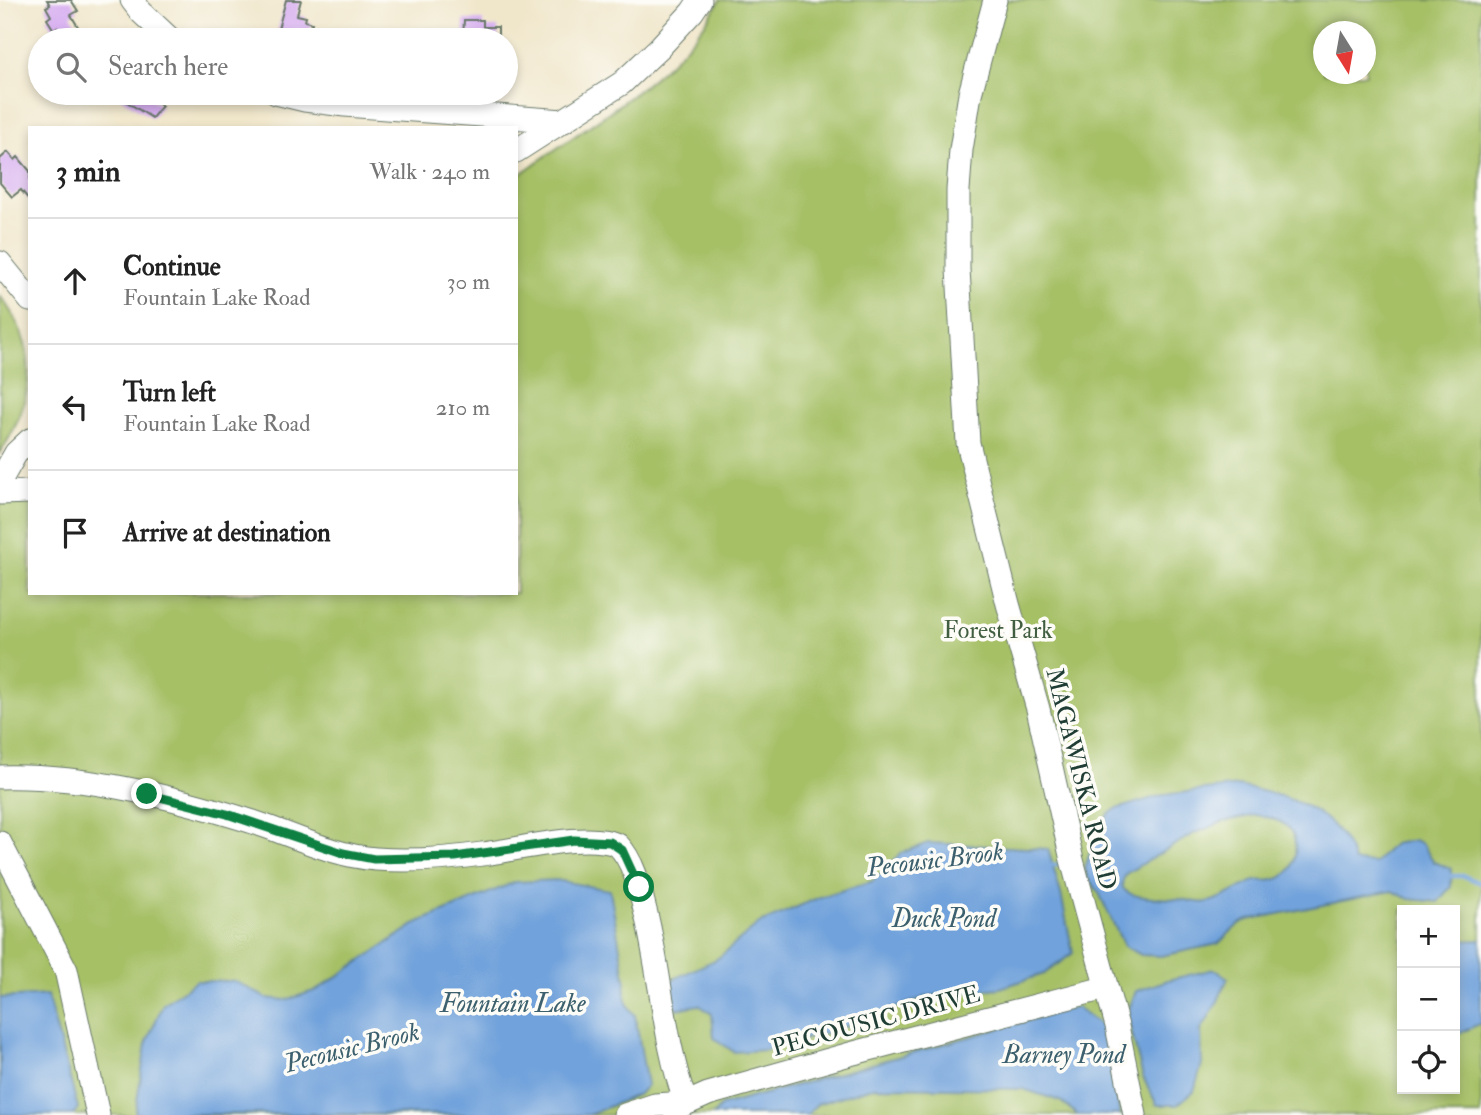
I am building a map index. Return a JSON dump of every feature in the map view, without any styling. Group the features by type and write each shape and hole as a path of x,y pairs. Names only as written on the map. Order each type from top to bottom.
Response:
{"street":[{"path":"132,0 158,28"},
{"path":"518,150 622,83 684,21 700,0"},
{"name":"MAGAWISKA ROAD","path":"995,0 970,94 958,190 958,269 968,443 1008,604 1038,709 1058,802 1101,962 1105,988 1117,1026 1135,1115"},
{"path":"339,105 463,121 564,121"},
{"path":"0,263 28,298"},
{"path":"0,481 16,453 28,442"},
{"path":"0,494 28,492"},
{"path":"0,778 55,779 126,789 227,814 343,853 374,859 455,857 574,840 600,840 618,845 635,874 643,901 677,1080 685,1103 655,1105 625,1115"},
{"path":"0,843 66,970 98,1115"},
{"name":"PECOUSIC DRIVE","path":"663,1115 685,1103 898,1041 1105,988"}],"green space":[{"name":"Forest Park","path":"720,0 1481,0 1481,1115 0,1115 0,478 28,490 28,595 518,595 518,176 655,77 702,28"},
{"path":"0,296 22,335 28,374 21,413 0,453"}],"water":[{"path":"1238,786 1275,794 1308,807 1323,817 1336,829 1354,862 1375,863 1393,844 1415,840 1423,845 1434,862 1452,869 1451,886 1438,902 1409,899 1392,891 1248,920 1239,924 1218,944 1161,956 1141,955 1124,946 1099,893 1087,877 1085,868 1094,840 1108,815 1116,809 1163,795","holes":["1255,815 1281,822 1290,830 1295,849 1294,861 1285,875 1270,881 1255,881 1218,899 1204,902 1133,895 1123,888 1127,873 1195,833 1223,822"]},
{"name":"Duck Pond","path":"928,843 1048,849 1061,894 1073,953 1044,974 1000,988 929,996 830,1032 765,1050 734,1052 714,1038 712,1014 699,1005 676,1009 669,981 717,959 760,923 820,897 873,881 901,853"},
{"name":"Fountain Lake","path":"556,880 610,890 626,983 625,996 635,1015 647,1085 639,1094 589,1115 135,1114 146,1044 163,1004 196,981 235,981 266,998 286,1000 317,990 419,922 515,882"},
{"path":"1481,940 1481,1023 1460,1034 1460,968 1460,941"},
{"path":"1214,969 1228,978 1201,1030 1202,1064 1194,1091 1177,1105 1157,1105 1143,1077 1127,1014 1136,991"},
{"path":"47,995 78,1108 73,1115 0,1115 0,998"},
{"name":"Barney Pond","path":"1077,1007 1103,1027 1120,1115 1078,1115 1060,1101 1023,1089 873,1087 817,1104 807,1115 713,1115 721,1106"}],"building":[{"path":"47,0 71,0 78,11 71,15 79,28 53,28 47,19 51,16 46,7 50,5"},
{"path":"286,0 301,0 297,15 306,17 305,21 312,23 311,28 278,28"},
{"path":"464,20 483,20 483,27 498,27 498,28 464,28"},
{"path":"132,105 162,106 152,118"},
{"path":"8,152 15,160 18,157 28,169 28,199 21,190 12,197 0,183 0,159"}],"waterway":[{"name":"Pecousic Brook","path":"1048,866 1062,864"},
{"name":"Pecousic Brook","path":"1448,876 1464,876 1481,883"}],"route":[{"path":"147,794 227,814 362,858 417,860 483,854 574,840 610,842 622,850 639,887"}]}
